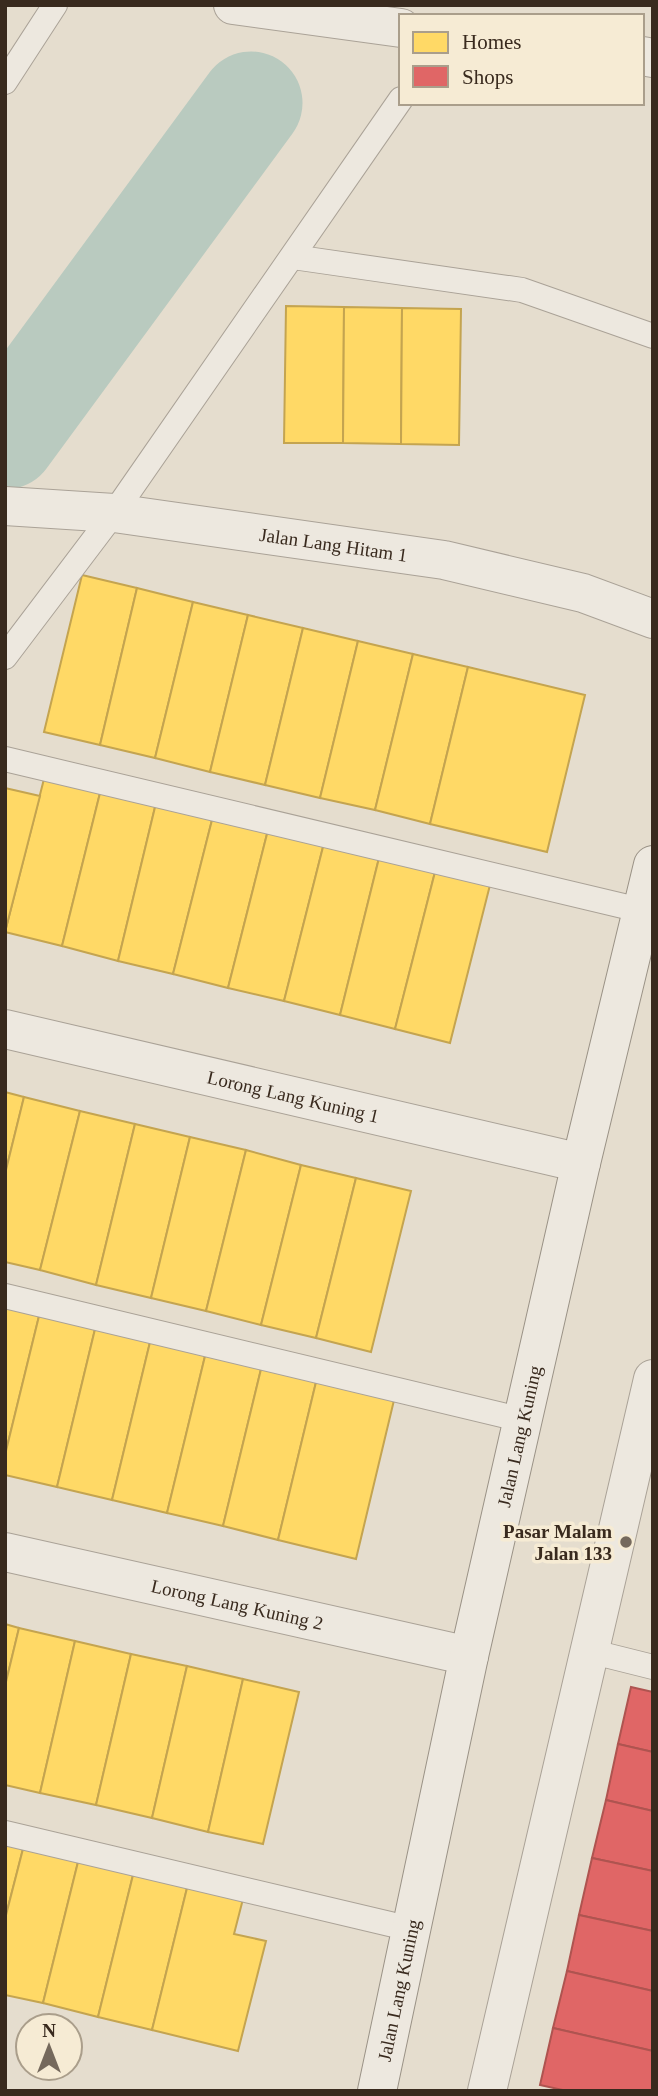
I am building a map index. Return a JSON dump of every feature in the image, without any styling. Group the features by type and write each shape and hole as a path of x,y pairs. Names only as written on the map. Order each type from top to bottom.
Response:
{"street":[{"path":"233,5 399,28"},
{"name":"Jalan Lang Hitam 1","path":"5,506 114,513 444,560 583,593 653,619"},
{"name":"Jalan Lang Kuning","path":"377,2091 469,1656 640,909 653,865"},
{"name":"Lorong Lang Kuning 1","path":"5,1029 581,1163"},
{"path":"487,2091 653,1379"},
{"name":"Lorong Lang Kuning 2","path":"5,1552 469,1656"}],"lane":[{"path":"5,82 55,5"},
{"path":"5,657 114,513 399,102"},
{"path":"293,257 522,290 653,336"},
{"path":"5,759 640,909"},
{"path":"5,1296 523,1420"},
{"path":"589,1651 653,1667"},
{"path":"5,1833 411,1929"}],"building: Homes":[{"path":"286,306 344,307 343,443 284,443"},
{"path":"344,307 402,308 401,444 343,443"},
{"path":"402,308 461,309 459,445 401,444"},
{"path":"82,575 137,588 100,745 44,732"},
{"path":"137,588 193,602 155,758 100,745"},
{"path":"193,602 248,615 210,772 155,758"},
{"path":"248,615 303,628 265,785 210,772"},
{"path":"303,628 358,641 320,798 265,785"},
{"path":"358,641 413,654 375,810 320,798"},
{"path":"413,654 468,667 430,824 375,810"},
{"path":"468,667 585,695 547,852 430,824"},
{"path":"45,775 101,789 62,946 5,932"},
{"path":"5,788 40,796 5,932"},
{"path":"101,789 156,803 118,961 62,946"},
{"path":"156,803 213,816 173,974 118,961"},
{"path":"213,816 268,830 228,988 173,974"},
{"path":"268,830 324,843 284,1001 228,988"},
{"path":"324,843 379,858 340,1015 284,1001"},
{"path":"379,858 435,872 395,1029 340,1015"},
{"path":"435,872 490,885 450,1043 395,1029"},
{"path":"5,1092 24,1097 5,1174"},
{"path":"24,1097 80,1111 40,1270 5,1262 5,1174"},
{"path":"80,1111 135,1124 96,1285 40,1270"},
{"path":"135,1124 190,1137 151,1298 96,1285"},
{"path":"190,1137 246,1150 206,1311 151,1298"},
{"path":"246,1150 301,1165 261,1325 206,1311"},
{"path":"301,1165 356,1178 316,1338 261,1325"},
{"path":"356,1178 411,1191 371,1352 316,1338"},
{"path":"5,1304 40,1312 5,1455"},
{"path":"40,1312 96,1325 57,1487 5,1475 5,1455"},
{"path":"96,1325 151,1338 112,1500 57,1487"},
{"path":"151,1338 206,1352 167,1513 112,1500"},
{"path":"206,1352 262,1365 223,1526 167,1513"},
{"path":"262,1365 317,1378 278,1540 223,1526"},
{"path":"317,1378 395,1396 356,1559 278,1540"},
{"path":"5,1624 19,1628 5,1686"},
{"path":"19,1628 75,1641 40,1793 5,1785 5,1686"},
{"path":"75,1641 131,1654 96,1805 40,1793"},
{"path":"131,1654 187,1666 152,1818 96,1805"},
{"path":"187,1666 243,1679 208,1832 152,1818"},
{"path":"243,1679 299,1692 263,1844 208,1832"},
{"path":"5,1840 24,1845 5,1919"},
{"path":"24,1845 79,1858 43,2003 5,1995 5,1919"},
{"path":"79,1858 134,1871 98,2017 43,2003"},
{"path":"134,1871 188,1884 152,2030 98,2017"},
{"path":"188,1884 243,1899 234,1934 266,1941 238,2051 152,2030"}],"building: Shops":[{"path":"631,1687 653,1692 653,1752 618,1744"},
{"path":"618,1744 653,1752 653,1811 606,1800"},
{"path":"606,1800 653,1811 653,1871 592,1858"},
{"path":"592,1858 653,1871 653,1931 579,1915"},
{"path":"579,1915 653,1931 653,1991 567,1971"},
{"path":"567,1971 653,1991 653,2051 553,2028"},
{"path":"553,2028 653,2051 653,2091 567,2091 540,2085"}],"waterway":[{"path":"5,438 251,103"}],"place":[{"name":"Pasar Malam Jalan 133","path":"626,1542"}]}
